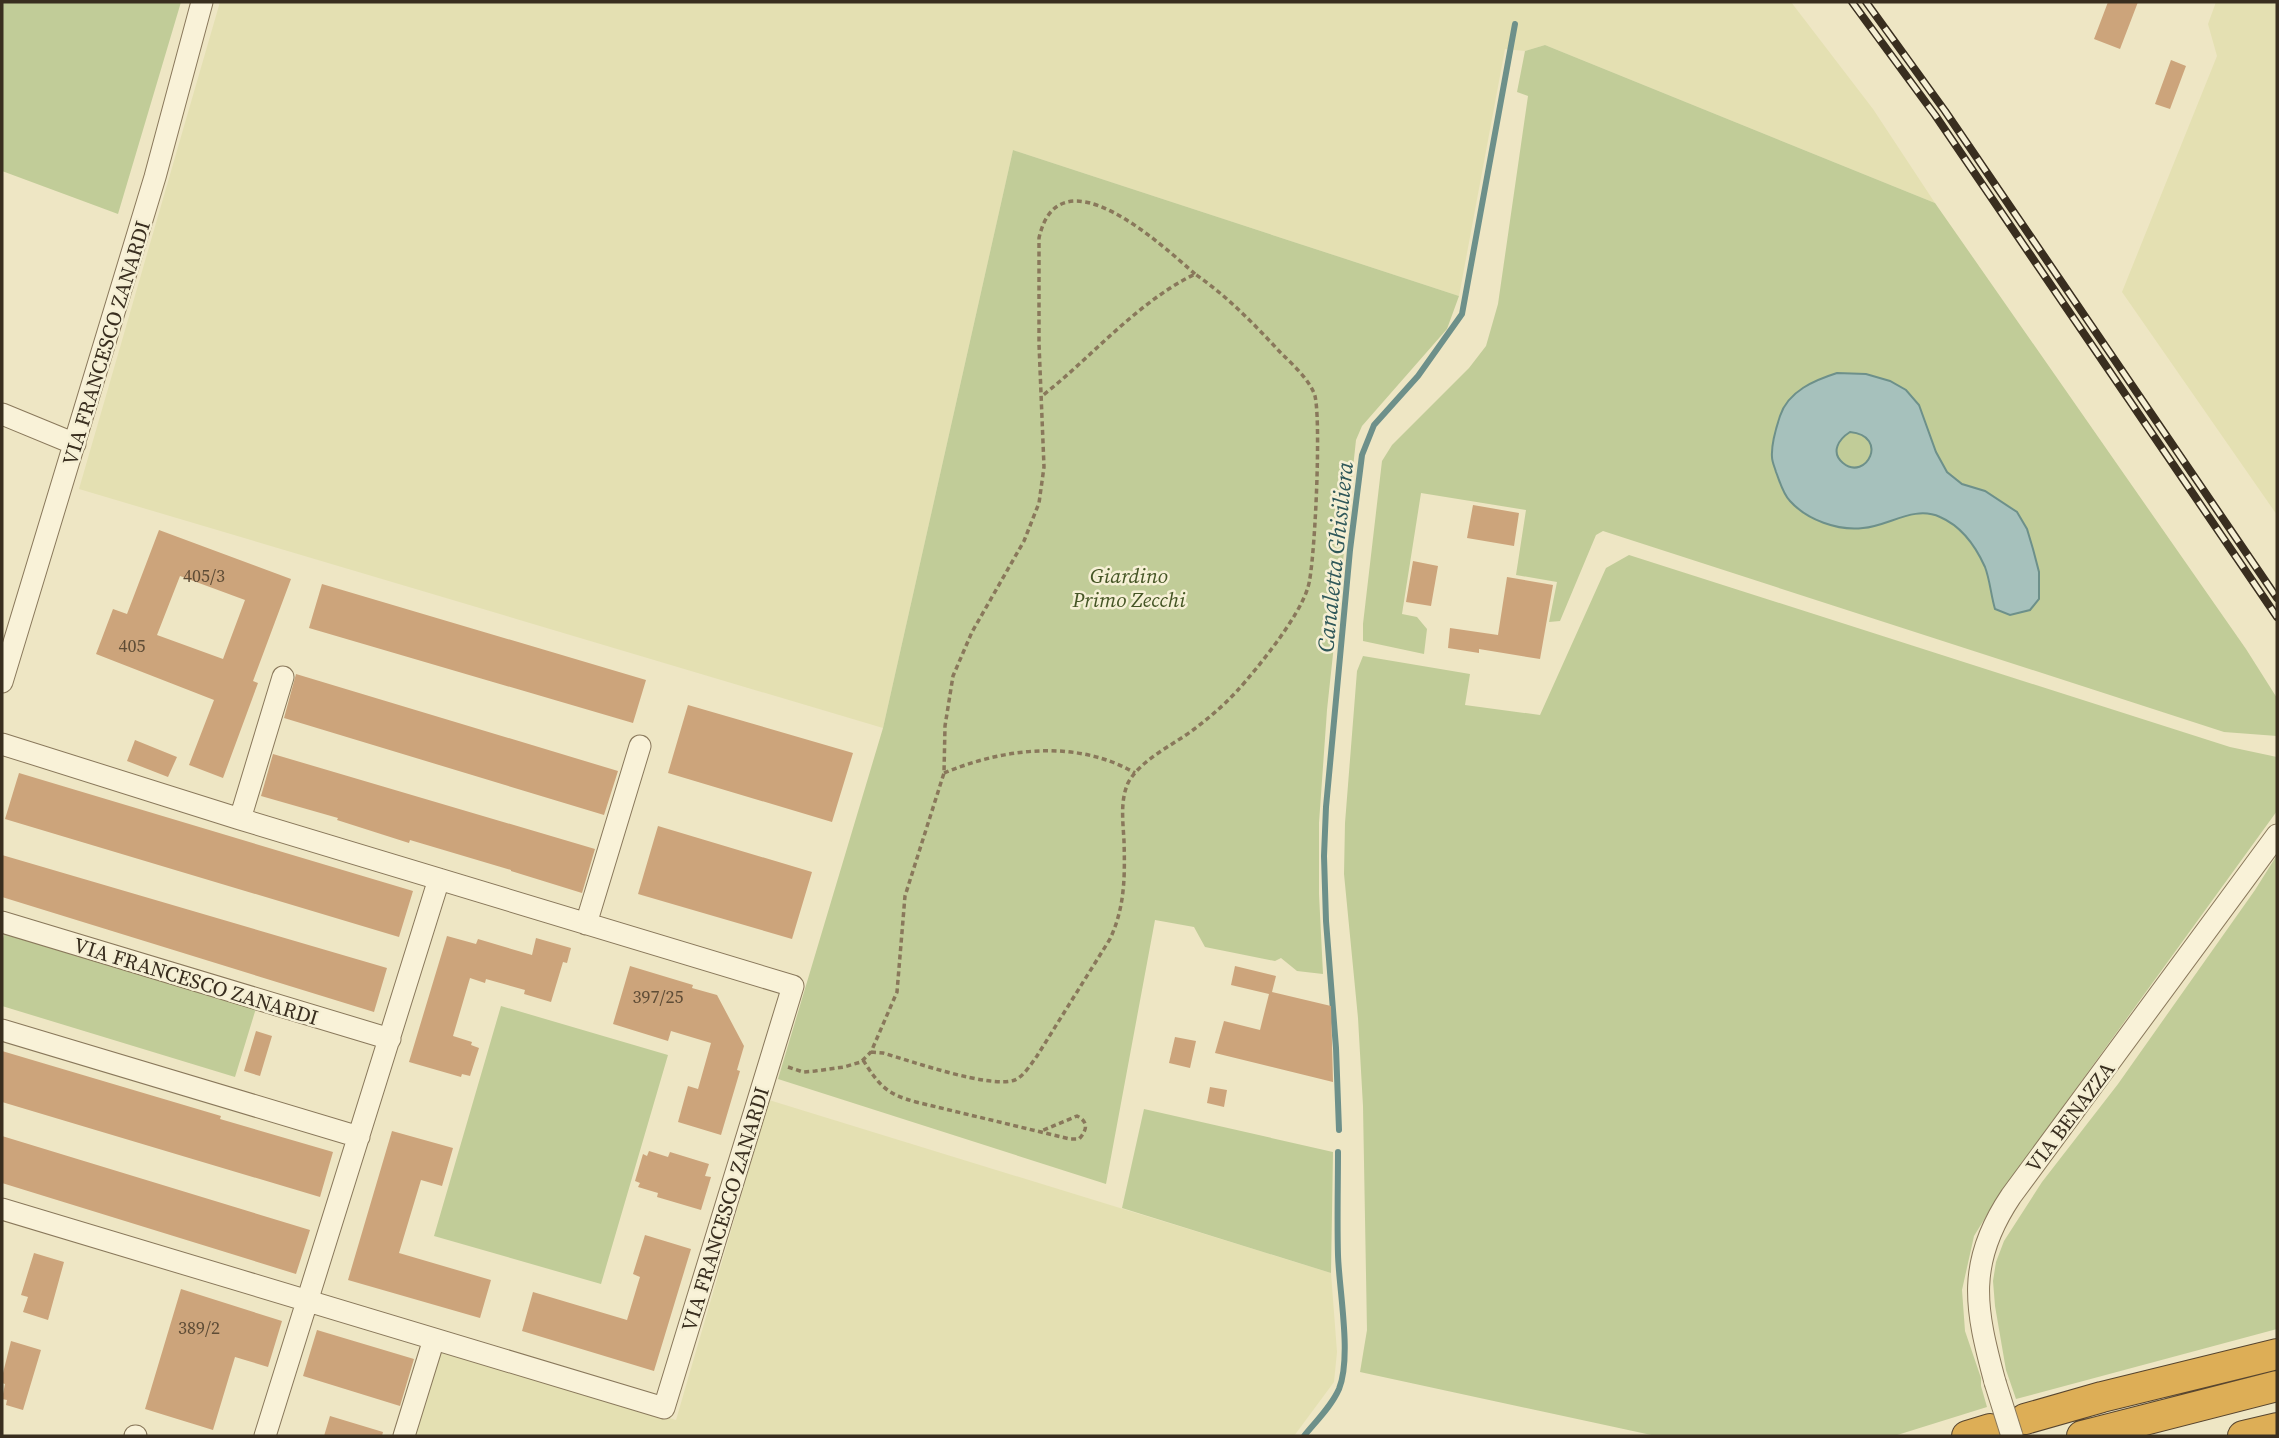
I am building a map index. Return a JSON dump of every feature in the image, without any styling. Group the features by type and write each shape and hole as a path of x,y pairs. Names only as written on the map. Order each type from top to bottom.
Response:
{"highway":[{"path":"1999,1430 2102,1397 2277,1354"},
{"path":"2082,1436 2277,1386"},
{"path":"2243,1436 2277,1428"}],"street":[{"name":"VIA FRANCESCO ZANARDI","path":"2,682 155,177 202,2"},
{"path":"2,414 75,444"},
{"path":"240,819 283,677"},
{"name":"VIA FRANCESCO ZANARDI","path":"2,744 793,986 664,1408 2,1209"},
{"path":"586,924 640,746"},
{"name":"VIA BENAZZA","path":"1999,1430 1996,1382 1983,1334 1978,1281 1982,1256 1996,1220 2277,835"},
{"path":"265,1436 439,879"},
{"name":"VIA FRANCESCO ZANARDI","path":"2,922 390,1039"},
{"path":"2,1030 359,1137"},
{"path":"404,1436 434,1339"}],"path":[{"path":"769,1062 803,1072 830,1070 863,1060 871,1052 897,992 905,896 944,773 945,726 953,677 967,641 1024,541 1040,503 1044,467 1039,344 1039,238 1042,225 1055,209 1070,200 1100,206 1142,232 1217,290 1297,369 1314,392 1318,433 1309,586 1295,614 1238,690 1218,711 1135,773 1124,799 1124,883 1118,921 1110,939 1037,1056 1018,1079 997,1082 871,1052"},
{"path":"1042,396 1149,303 1195,274"},
{"path":"944,773 993,756 1024,752 1098,756 1117,762 1135,773"},
{"path":"863,1060 885,1090 897,1097 1039,1132 1079,1139 1086,1124 1084,1119 1077,1116 1039,1132"}],"shaded area":[{"path":"220,2 1791,2 1873,109 1935,203 1545,45 1525,51 1505,49 1459,296 1013,150 883,728 79,489"},
{"path":"2216,2 2277,2 2277,515 2122,292 2217,56 2208,24"},
{"path":"769,1100 1331,1273 1337,1352 1334,1382 1294,1436 410,1436 435,1351 676,1420"}],"green space":[{"path":"2,2 181,2 118,214 2,171"},
{"path":"1545,45 1935,203 2246,649 2277,698 2277,736 2224,732 1603,531 1596,535 1560,621 1549,622 1557,582 1516,575 1526,510 1421,493 1402,614 1417,617 1427,629 1424,654 1363,641 1382,461 1392,445 1469,368 1486,346 1498,304 1528,96 1517,92 1525,51"},
{"name":"Giardino Primo Zecchi","path":"1013,150 1459,296 1447,329 1362,426 1356,440 1327,710 1319,823 1323,974 1297,971 1281,958 1275,961 1205,947 1194,927 1155,920 1106,1184 778,1079 883,728"},
{"path":"1629,555 2230,747 2277,757 2277,811 2001,1192 1974,1236 1962,1290 1965,1331 1981,1378 1987,1407 1894,1436 1656,1436 1360,1372 1367,1330 1363,1106 1358,1018 1344,874 1345,823 1357,671 1363,656 1470,674 1465,705 1540,715 1606,568"},
{"path":"2277,855 2277,1329 2016,1399 2006,1370 1993,1281 1996,1262 2004,1241 2042,1182 2118,1084"},
{"path":"6,928 257,1005 235,1077 2,1006 2,942"},
{"path":"501,1006 668,1055 601,1284 434,1236"},
{"path":"1144,1109 1333,1152 1331,1273 1122,1208"}],"water":[{"path":"1837,373 1866,374 1890,381 1906,390 1919,405 1936,452 1947,472 1962,484 1985,491 2017,512 2027,529 2039,572 2039,599 2030,610 2010,615 1995,609 1987,572 1977,552 1961,532 1940,517 1921,513 1873,526 1843,528 1805,514 1785,495 1772,459 1772,447 1784,407 1803,388","holes":["1850,432 1862,435 1869,441 1871,449 1866,463 1859,467 1843,463 1837,454 1842,438"]}],"building":[{"path":"2108,2 2138,2 2120,49 2094,39"},
{"path":"2171,60 2186,66 2170,109 2155,104"},
{"path":"1473,505 1519,513 1514,546 1467,538"},
{"path":"159,530 291,579 253,681 258,683 223,778 189,765 214,700 96,654 113,609 127,614","holes":["180,576 245,600 223,659 157,635"]},
{"path":"1413,561 1438,566 1431,606 1406,602"},
{"path":"1507,577 1553,585 1540,659 1479,649 1479,653 1448,648 1450,628 1498,635"},
{"path":"322,584 646,680 633,723 309,628"},
{"path":"296,674 618,771 604,815 284,718"},
{"path":"688,705 853,753 832,822 668,773"},
{"path":"135,740 177,757 168,777 127,761"},
{"path":"273,754 595,849 582,893 410,840 409,843 337,820 338,818 261,796"},
{"path":"19,773 413,891 399,937 5,819"},
{"path":"658,826 812,872 792,939 638,894"},
{"path":"2,855 387,968 374,1012 2,897"},
{"path":"447,936 476,944 478,939 532,955 536,938 571,948 567,963 563,962 551,1002 524,994 525,990 486,979 485,983 470,978 453,1036 472,1042 471,1045 479,1048 470,1076 462,1074 461,1077 409,1062"},
{"path":"630,966 717,995 744,1046 737,1070 740,1071 721,1135 678,1122 688,1086 698,1089 711,1043 671,1031 668,1041 613,1024"},
{"path":"1235,966 1276,976 1272,992 1331,1006 1333,1082 1215,1053 1224,1021 1260,1030 1269,994 1231,985"},
{"path":"256,1031 272,1036 260,1076 244,1071"},
{"path":"1175,1037 1196,1041 1190,1068 1169,1063"},
{"path":"2,1051 333,1152 320,1197 2,1102"},
{"path":"1210,1087 1227,1090 1224,1107 1207,1103"},
{"path":"392,1131 453,1148 442,1186 421,1180 399,1253 491,1280 480,1318 348,1280"},
{"path":"2,1136 310,1230 296,1274 2,1183"},
{"path":"649,1151 668,1157 670,1152 709,1164 705,1176 711,1177 701,1210 657,1197 658,1193 638,1187 640,1183 635,1181 643,1154 647,1156"},
{"path":"645,1235 691,1249 654,1371 522,1331 533,1292 627,1320 640,1277 633,1274"},
{"path":"34,1253 64,1262 48,1320 23,1312 28,1297 21,1295"},
{"path":"181,1289 282,1321 268,1367 235,1357 213,1430 145,1409"},
{"path":"317,1330 414,1359 400,1406 303,1376"},
{"path":"11,1341 41,1350 23,1410 6,1405 7,1400 2,1399 5,1384 2,1383 2,1377"},
{"path":"330,1416 383,1432 382,1436 324,1436"}],"waterway":[{"name":"Canaletta Ghisiliera","path":"1339,1130 1324,856 1326,807 1350,550 1362,455 1374,425 1418,376 1462,314 1515,24"},
{"name":"Canaletta Ghisiliera","path":"1304,1436 1332,1402 1343,1375 1345,1342 1338,1255 1338,1152"}],"railway":[{"path":"1852,2 1935,115 2277,617"},
{"path":"1866,2 1945,111 2277,598"}]}
